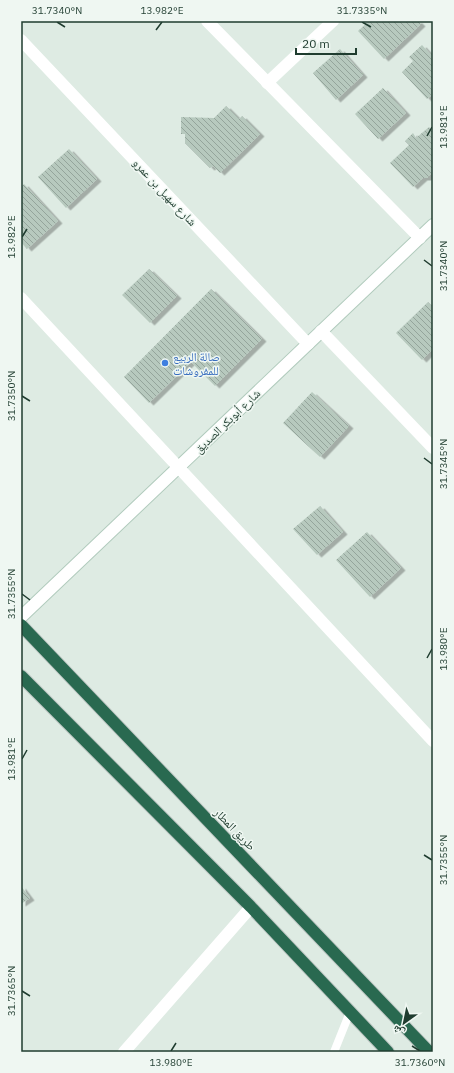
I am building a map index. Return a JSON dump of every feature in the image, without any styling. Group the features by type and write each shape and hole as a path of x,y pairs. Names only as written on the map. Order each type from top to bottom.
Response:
{"highway":[{"name":"طريق المطار","path":"21,625 429,1052"},
{"path":"21,676 251,908 388,1052"}],"street":[{"path":"207,21 420,238"},
{"path":"267,82 333,21"},
{"name":"شارع سهيل بن عمرو","path":"21,40 308,344"},
{"name":"شارع أبوبكر الصديق","path":"21,617 433,225"},
{"path":"21,298 433,741"},
{"path":"321,331 433,448"},
{"path":"124,1052 251,908"}],"lane":[{"path":"334,1052 350,1012"}],"building":[{"path":"369,21 418,21 421,24 384,59 358,31"},
{"path":"422,45 433,57 433,94 427,99 402,72 413,61 409,57"},
{"path":"340,49 363,75 336,100 313,73"},
{"path":"383,88 406,113 378,139 355,114"},
{"path":"226,106 239,119 242,116 260,134 220,173 213,166 210,168 185,143 185,134 181,134 181,117 214,118"},
{"path":"429,127 433,131 432,173 427,178 423,178 413,187 390,163 409,145 405,141 413,133 416,138"},
{"path":"69,149 97,179 66,208 38,177"},
{"path":"24,184 58,221 27,249 21,242 21,187"},
{"path":"149,269 177,296 150,323 122,295"},
{"path":"211,289 262,339 215,386 191,362 149,403 124,377"},
{"path":"428,302 433,307 433,349 422,360 396,333"},
{"path":"312,392 349,426 320,457 283,423"},
{"path":"320,506 343,532 317,555 293,529"},
{"path":"367,532 401,568 370,597 336,560"},
{"path":"21,886 30,898 21,904"}],"place":[{"name":"صالة الربيع للمفروشات","path":"165,363"}]}
